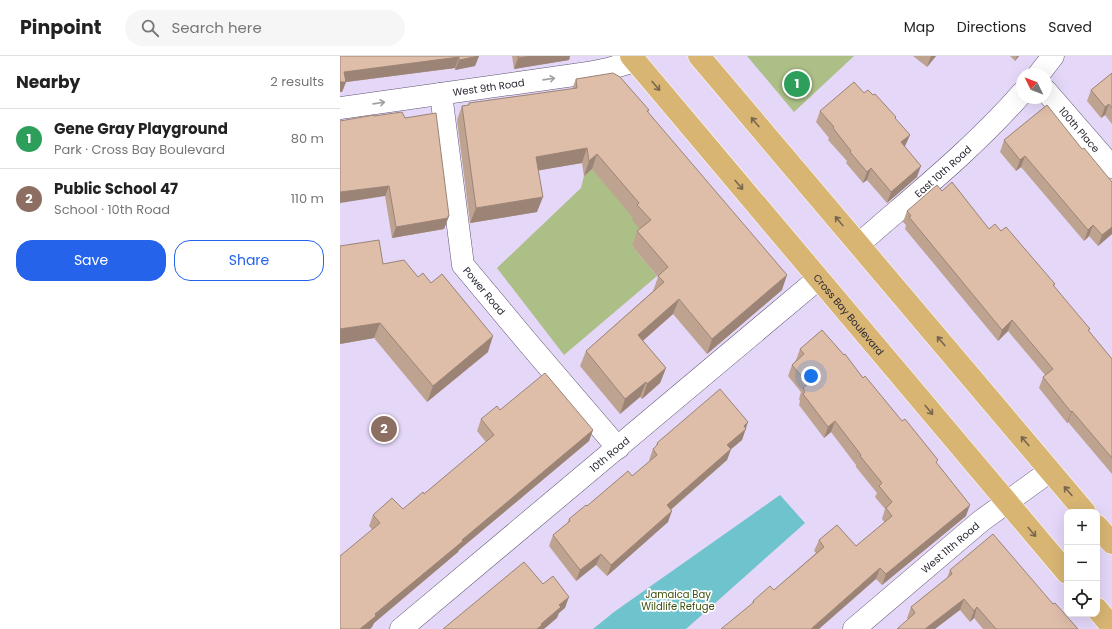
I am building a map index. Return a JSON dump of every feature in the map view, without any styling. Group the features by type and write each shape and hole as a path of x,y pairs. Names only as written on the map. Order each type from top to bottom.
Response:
{"main road":[{"path":"699,56 1082,509"},
{"name":"Cross Bay Boulevard","path":"633,59 1064,569"},
{"path":"1100,529 1112,543"},
{"path":"1100,613 1112,627"}],"street":[{"path":"1044,68 1054,56"},
{"name":"West 9th Road","path":"340,108 588,73 608,69 633,59"},
{"name":"Power Road","path":"440,94 463,265 528,344 618,448"},
{"name":"100th Place","path":"1052,98 1112,168"},
{"name":"East 10th Road","path":"859,244 964,153 1000,119 1016,100"},
{"name":"10th Road","path":"401,629 818,279"},
{"name":"West 11th Road","path":"854,629 981,521 1050,471"}],"shaded area":[{"path":"747,56 854,56 794,112"},
{"path":"592,169 631,198 645,235 632,246 657,276 564,355 497,268 581,188 584,176"},
{"name":"Jamaica Bay Wildlife Refuge","path":"780,495 805,523 686,629 593,629 614,612"}],"building":[{"path":"340,56 479,56 459,60 459,57 344,72 346,82 340,82"},
{"path":"518,56 532,56 518,58"},
{"path":"613,73 620,77 649,110 647,111 787,275 712,339 679,299 638,335 666,368 647,384 646,382 625,399 586,351 664,282 658,276 668,267 637,231 651,220 637,205 639,203 597,154 589,161 587,148 536,157 543,197 476,208 462,106 469,105 469,103 577,88 576,79"},
{"path":"1112,73 1112,108 1109,104 1105,107 1091,90"},
{"path":"854,82 864,93 868,90 873,95 875,94 896,117 895,118 910,135 901,142 921,166 891,192 871,168 867,172 850,152 851,151 833,128 834,127 820,111"},
{"path":"1047,105 1082,149 1084,148 1112,182 1112,227 1102,235 1093,225 1088,230 1025,156 1020,160 1004,140"},
{"path":"402,112 405,118 436,113 449,216 448,218 396,227 389,186 340,192 340,121"},
{"path":"952,182 989,229 995,224 1001,231 1006,227 1055,284 1053,285 1090,329 1088,330 1112,359 1112,458 1072,411 1071,412 1043,377 1053,369 1012,320 1002,330 909,217 911,216 907,211 937,185 942,191"},
{"path":"379,240 383,264 404,260 418,277 423,273 431,283 442,274 493,336 433,386 380,323 340,329 340,246"},
{"path":"822,330 844,355 845,354 863,378 865,376 902,421 905,419 938,460 936,462 970,505 886,574 880,568 811,629 721,629 754,602 753,601 770,586 774,590 824,547 819,540 837,525 856,546 892,516 886,508 892,502 879,486 882,483 860,456 861,455 835,421 828,427 803,394 805,392 803,388 808,384 792,365 804,354 800,349"},
{"path":"545,373 593,430 375,614 376,616 360,629 340,629 340,556 380,523 373,515 392,498 403,509 423,492 424,494 494,435 481,419 497,406 500,410"},
{"path":"720,389 748,422 744,426 746,429 727,445 731,449 667,505 672,511 611,565 601,554 580,570 553,535 570,521 569,519 586,505 587,506 628,471 632,476 657,455 653,449 658,444 657,443"},
{"path":"993,534 1053,604 1055,603 1064,613 1064,617 1067,617 1078,629 996,629 977,607 974,611 964,599 925,629 897,629 915,613 911,607 952,574 950,570"},
{"path":"524,562 543,584 553,576 569,597 559,605 561,607 541,624 542,625 537,629 443,629"}],"place":[{"name":"Gene Gray Playground","path":"797,84"},
{"name":"Public School 47","path":"384,429"}]}
